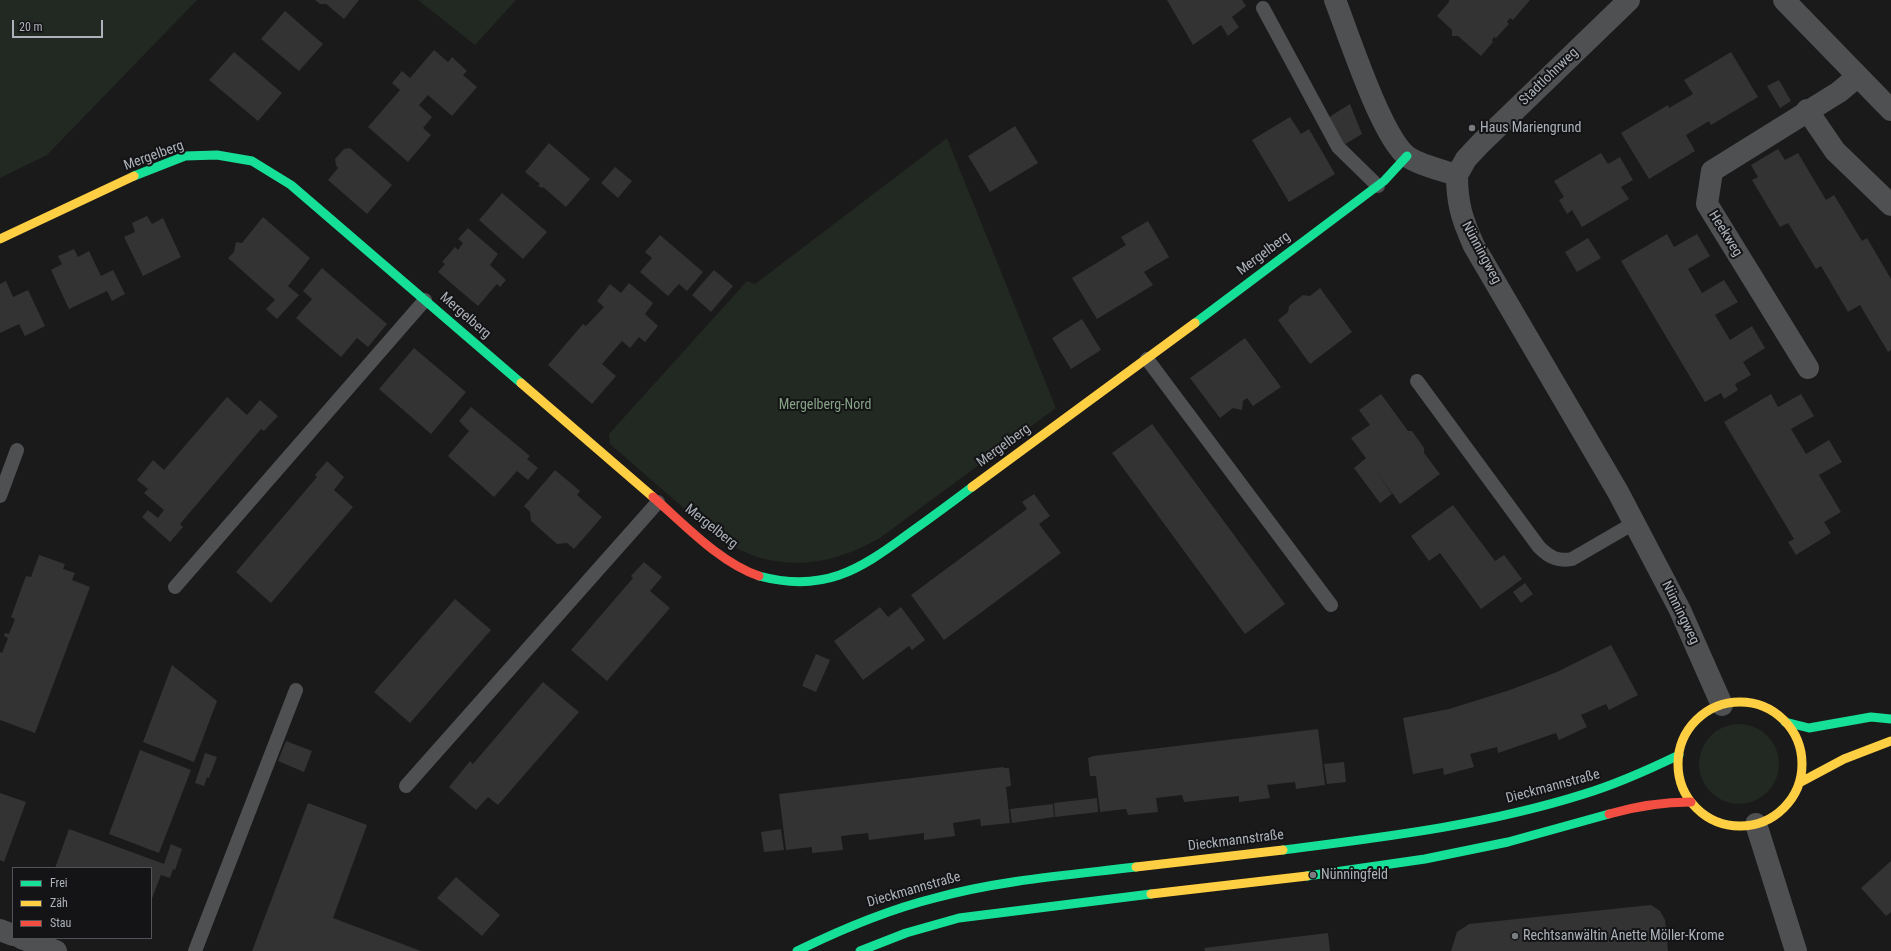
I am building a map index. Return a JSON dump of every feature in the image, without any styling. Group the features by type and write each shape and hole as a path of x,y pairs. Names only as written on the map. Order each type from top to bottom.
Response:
{"street":[{"path":"1335,0 1389,134 1407,156 1418,163 1457,175"},
{"name":"Stadtlohnweg","path":"1457,175 1466,159 1480,144 1629,0"},
{"path":"1784,0 1857,77 1891,110"},
{"name":"Heekweg","path":"1808,368 1707,204 1712,171 1807,110 1839,92 1857,77"},
{"path":"1807,110 1835,152 1891,205"},
{"name":"Mergelberg","path":"0,239 141,173 185,156 217,155 252,161 291,185 710,546 751,573 785,581 811,581 834,577 855,570 885,551 1147,359 1378,186 1407,156"},
{"name":"Nünningweg","path":"1457,175 1457,196 1462,219 1474,246 1634,523 1680,610 1722,705"},
{"path":"1739,702 1756,704 1771,711 1785,722 1795,735 1800,750 1802,767 1799,783 1790,801 1775,816 1756,824 1738,826 1720,823 1704,815 1691,802 1681,783 1678,772 1679,755 1684,739 1693,724 1706,712 1722,705 1739,702"},
{"path":"1785,722 1809,728 1871,717 1891,719"},
{"path":"1799,783 1817,771 1854,753 1891,741"},
{"name":"Dieckmannstraße","path":"797,951 830,934 880,913 950,892 1026,880 1375,838 1476,821 1548,804 1627,780 1679,755"},
{"path":"860,951 906,933 959,918 1028,908 1313,875 1425,859 1508,842 1631,808 1666,802 1691,802"},
{"path":"1756,824 1796,951"},
{"path":"0,930 12,935"},
{"path":"24,939 56,951"}],"lane":[{"path":"1263,8 1338,147 1378,186"},
{"path":"175,587 425,300"},
{"path":"1147,359 1331,605"},
{"path":"1418,380 1539,547 1548,555 1559,559 1572,559 1634,523"},
{"path":"0,496 17,450"},
{"path":"406,786 658,502"},
{"path":"195,951 296,690"}],"green space":[{"path":"0,0 197,0 47,155 0,178"},
{"path":"418,0 516,0 475,45"},
{"name":"Mergelberg-Nord","path":"947,138 1056,408 880,538 861,548 842,555 802,563 763,559 743,552 724,541 707,528 610,444 609,434 747,281 755,284"},
{"path":"1739,724 1754,727 1767,736 1776,749 1779,764 1776,779 1767,792 1754,801 1739,804 1724,801 1711,792 1702,779 1699,764 1702,749 1711,736 1724,727"}],"building":[{"path":"315,0 359,0 344,19 326,4 320,4"},
{"path":"1167,0 1242,0 1246,6 1232,17 1239,27 1228,36 1221,25 1193,45"},
{"path":"1449,0 1530,0 1513,20 1510,18 1507,22 1509,24 1496,38 1494,37 1492,40 1493,42 1481,56 1458,36 1452,36 1452,30 1437,16"},
{"path":"285,11 323,44 299,71 261,39"},
{"path":"434,50 448,62 452,57 467,71 463,75 477,87 452,116 428,95 419,105 432,117 423,128 431,135 408,162 368,127 400,90 392,83 402,71 410,78"},
{"path":"234,52 282,93 258,121 209,80"},
{"path":"1731,52 1758,97 1711,125 1709,121 1686,135 1695,151 1649,179 1621,133 1668,105 1669,108 1693,94 1684,80"},
{"path":"1779,80 1791,101 1780,108 1767,86"},
{"path":"1350,104 1362,134 1342,146 1326,119"},
{"path":"1290,117 1301,134 1309,129 1335,174 1289,202 1252,140"},
{"path":"1015,126 1038,163 990,192 968,156"},
{"path":"549,143 590,179 566,207 543,187 538,186 540,184 525,172"},
{"path":"350,148 392,185 367,214 328,180 338,168 335,159 344,149"},
{"path":"1778,149 1785,160 1798,153 1826,200 1834,195 1862,241 1867,238 1891,279 1891,350 1888,352 1860,305 1848,312 1821,266 1816,269 1788,223 1780,227 1752,180 1758,177 1751,165"},
{"path":"1601,153 1608,164 1620,157 1633,180 1621,187 1629,199 1582,227 1572,210 1567,214 1559,200 1564,197 1554,181"},
{"path":"615,167 632,181 618,198 601,183"},
{"path":"502,193 547,232 523,259 479,220"},
{"path":"147,216 152,224 163,218 181,257 143,276 124,237 135,232 132,223"},
{"path":"263,217 310,258 288,286 299,295 277,319 266,309 275,300 228,258 234,252 236,242 242,243"},
{"path":"1148,221 1169,257 1144,272 1153,285 1097,319 1072,278 1126,245 1121,237"},
{"path":"468,228 498,254 490,265 506,280 500,287 497,284 478,306 438,272 445,264 442,262 455,247 458,250 463,243 458,239"},
{"path":"1667,234 1674,247 1697,234 1710,256 1688,269 1702,293 1724,280 1738,302 1715,315 1730,340 1752,326 1765,348 1743,362 1751,375 1735,384 1738,390 1724,399 1721,393 1705,402 1621,261"},
{"path":"660,235 703,272 687,291 679,284 668,296 640,272 652,258 645,252"},
{"path":"1588,238 1601,258 1577,272 1565,252"},
{"path":"74,249 78,257 89,251 101,276 113,270 125,294 112,301 107,291 69,309 51,270 62,264 58,256"},
{"path":"322,268 387,324 368,347 357,338 341,357 296,318 312,299 303,291"},
{"path":"714,270 733,286 711,312 692,295"},
{"path":"6,281 13,297 28,290 45,326 25,336 19,324 0,333 0,284"},
{"path":"629,283 653,303 645,314 658,326 645,342 639,337 630,348 622,341 602,364 616,376 592,404 548,365 583,324 586,326 604,307 597,301 610,284 621,293"},
{"path":"1320,288 1352,332 1310,364 1278,320 1288,312 1289,306 1303,295 1310,296"},
{"path":"1082,319 1101,350 1071,369 1052,338"},
{"path":"1245,338 1281,387 1253,406 1247,398 1243,401 1242,410 1233,408 1220,418 1190,378"},
{"path":"414,348 466,392 431,434 379,389"},
{"path":"1381,394 1408,431 1412,431 1424,448 1424,453 1440,474 1400,504 1376,471 1392,494 1380,503 1354,468 1366,458 1351,438 1370,425 1359,410"},
{"path":"1771,394 1778,407 1801,394 1814,416 1791,429 1806,454 1829,440 1842,462 1819,475 1841,512 1824,522 1831,533 1796,555 1788,542 1794,539 1724,422"},
{"path":"227,397 247,415 260,400 278,416 264,431 261,429 180,524 183,527 170,542 142,517 148,510 158,518 164,510 144,493 148,489 137,480 153,460 164,470"},
{"path":"471,407 530,456 527,459 538,468 528,480 517,471 494,497 448,456 469,431 459,421"},
{"path":"1152,424 1285,604 1245,634 1112,453"},
{"path":"327,461 344,477 334,490 353,507 271,603 236,572 317,477 315,475"},
{"path":"555,470 580,491 577,495 602,517 574,549 567,543 557,544 531,521 530,512 524,506"},
{"path":"1034,494 1050,516 1039,524 1061,553 944,640 911,595 1027,509 1022,502"},
{"path":"1453,505 1495,561 1504,555 1522,579 1481,609 1440,553 1429,561 1411,536"},
{"path":"39,555 65,564 63,569 75,573 72,580 90,587 35,733 0,720 0,652 2,653 8,638 4,636 5,633 9,634 15,619 11,617 26,576 31,577"},
{"path":"644,562 662,577 650,591 670,608 607,681 571,650 633,578 631,576"},
{"path":"1525,583 1533,594 1521,603 1513,592"},
{"path":"455,599 491,630 410,723 374,692"},
{"path":"880,607 888,617 901,607 925,640 912,650 909,646 863,680 834,641"},
{"path":"1611,645 1638,695 1609,710 1606,704 1581,715 1587,727 1559,740 1556,733 1498,753 1497,747 1470,754 1474,767 1444,775 1443,768 1413,774 1403,718 1449,709 1510,690 1557,672"},
{"path":"816,654 830,660 816,692 802,686"},
{"path":"172,665 217,701 194,762 143,742"},
{"path":"543,682 579,712 498,805 488,797 476,810 449,787 470,761 473,764"},
{"path":"1318,729 1325,785 1296,789 1295,782 1267,785 1270,798 1239,802 1239,796 1184,802 1182,795 1156,798 1158,812 1128,815 1126,809 1100,812 1096,776 1090,776 1088,758 1093,756"},
{"path":"286,741 312,751 304,772 278,761"},
{"path":"140,750 191,770 159,853 109,834"},
{"path":"205,753 217,757 209,778 207,777 204,786 195,783"},
{"path":"1344,762 1346,782 1327,784 1324,764"},
{"path":"1003,767 1009,768 1011,786 1006,787 1010,823 981,826 980,819 953,823 955,836 924,840 924,833 869,840 868,833 841,836 843,850 812,853 812,847 786,850 779,794"},
{"path":"0,793 26,802 4,862 0,860"},
{"path":"1097,798 1098,812 1055,817 1054,803"},
{"path":"308,803 367,825 333,918 421,951 252,951"},
{"path":"1053,804 1054,817 1012,823 1010,809"},
{"path":"69,829 164,864 171,844 182,849 175,870 173,869 170,878 161,875 152,898 152,867 55,867"},
{"path":"781,829 784,850 764,852 761,832"},
{"path":"1891,861 1891,912 1886,916 1861,888"},
{"path":"456,877 500,915 482,936 437,898"},
{"path":"1651,905 1660,911 1665,920 1668,951 1451,951 1457,932 1469,924"},
{"path":"1328,933 1330,951 1205,951 1204,948"}],"traffic: fast":[{"path":"134,176 185,156 217,155 252,161 291,185 521,383"},
{"path":"1195,323 1384,181 1407,156"},
{"path":"759,576 782,581 802,582 821,580 856,568 873,559 972,487"},
{"path":"1785,722 1809,728 1871,717 1891,719"},
{"path":"1283,850 1435,829 1510,814 1547,805 1608,786 1679,755"},
{"path":"1307,876 1425,859 1508,842 1609,814"},
{"path":"797,951 882,914 960,892 1010,882 1136,867"},
{"path":"860,951 906,933 959,918 1151,894"}],"traffic: slow":[{"path":"0,239 134,176"},
{"path":"972,487 1195,323"},
{"path":"521,383 653,497"},
{"path":"1740,702 1764,707 1784,720 1797,740 1802,764 1797,788 1784,808 1764,821 1740,826 1716,821 1696,808 1683,788 1678,764 1683,740 1696,720 1716,707 1740,702"},
{"path":"1799,783 1844,759 1891,741"},
{"path":"1136,867 1283,850"},
{"path":"1151,894 1307,876"}],"traffic: jam":[{"path":"653,497 716,552 730,562 759,576"},
{"path":"1609,814 1650,805 1691,802"}],"place":[{"name":"Haus Mariengrund","path":"1472,128"},
{"name":"Nünningfeld","path":"1313,875"},
{"name":"Rechtsanwältin Anette Möller-Krome","path":"1515,936"}]}
